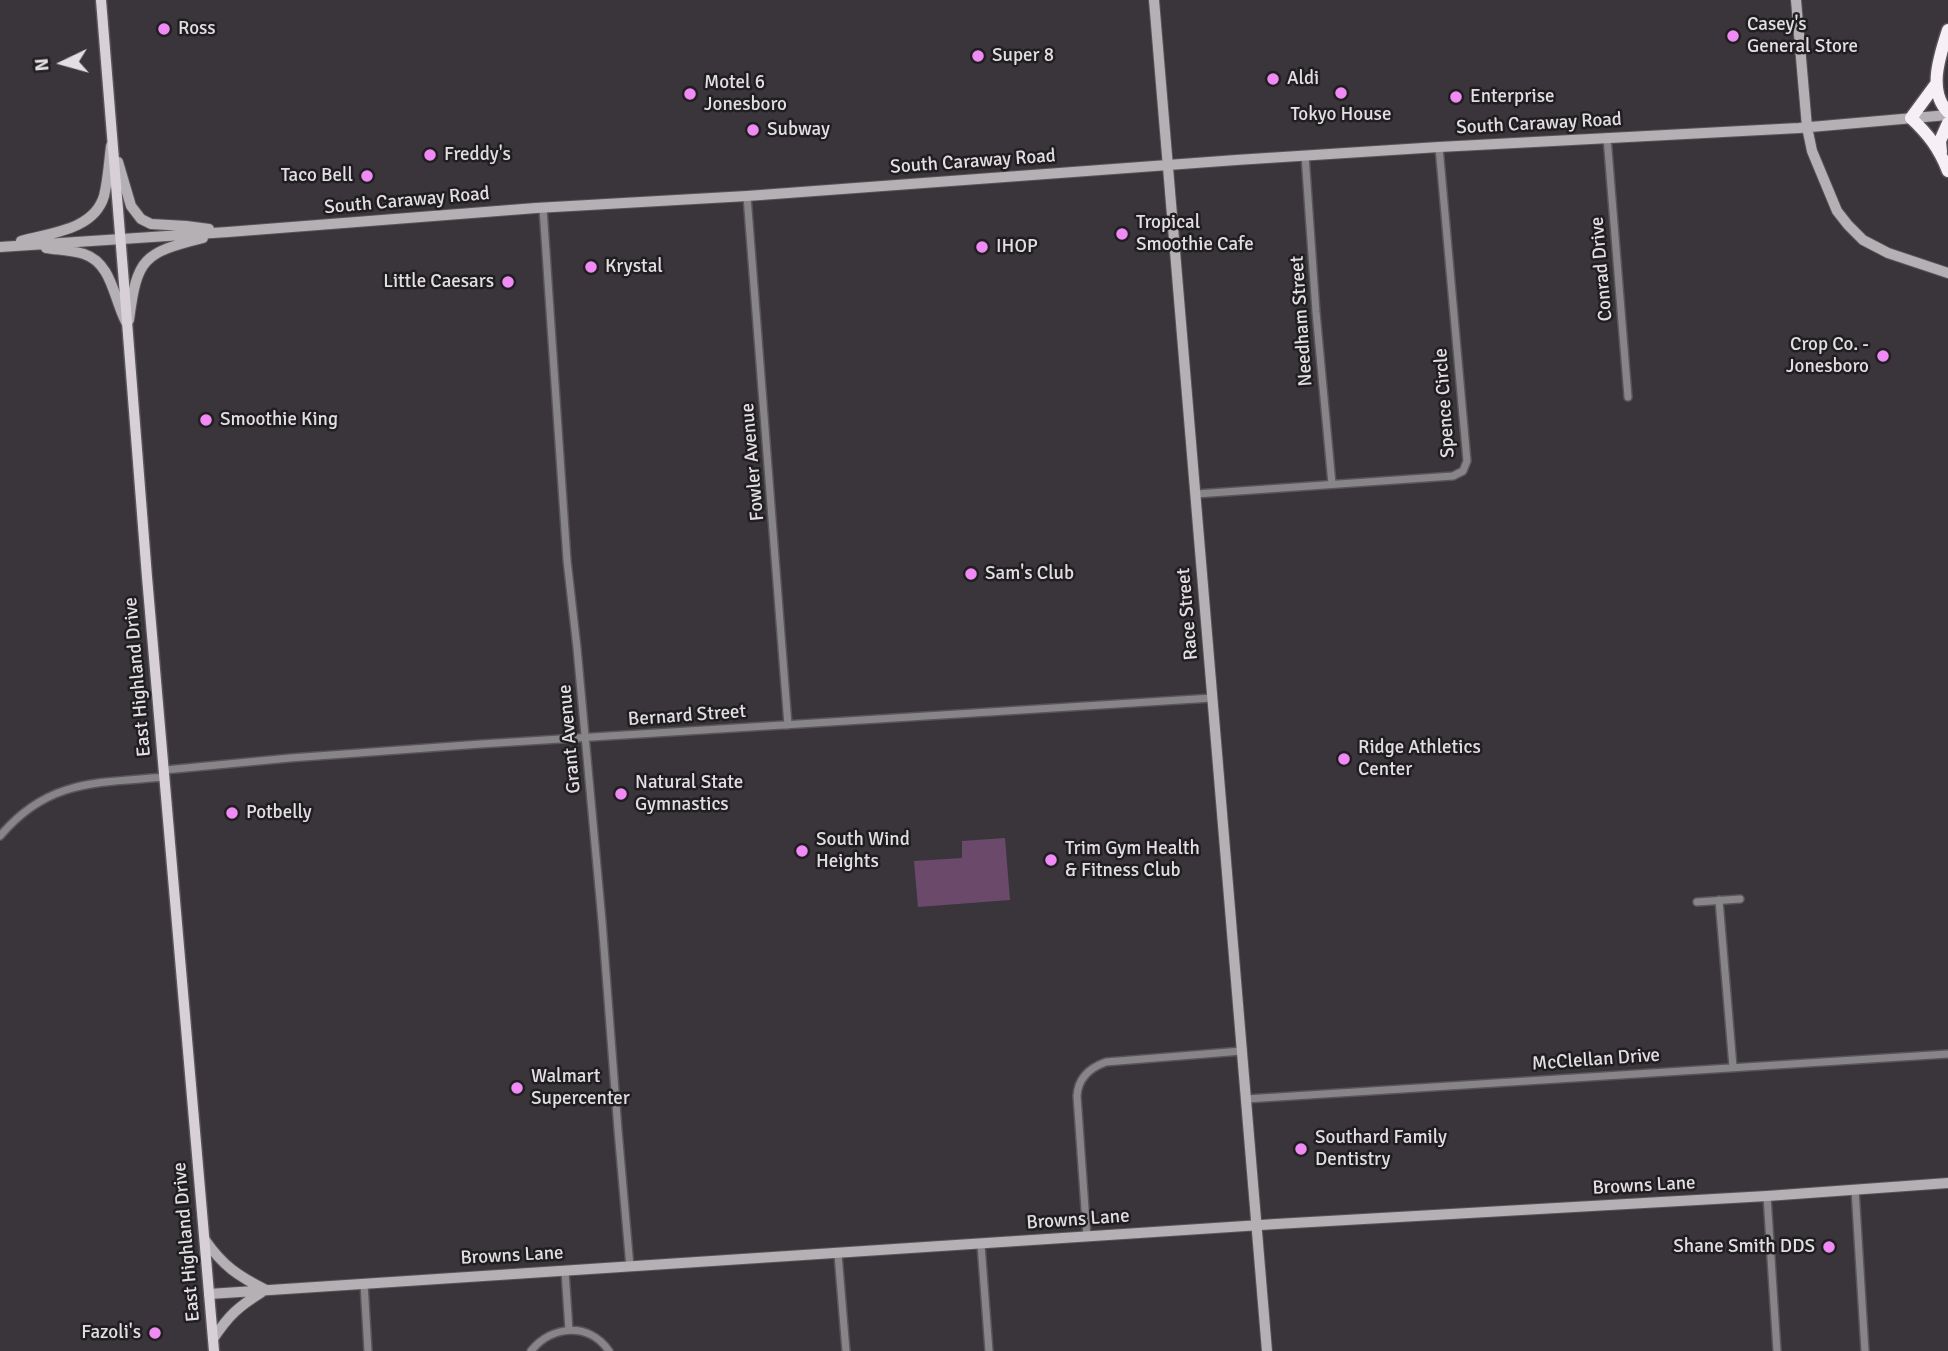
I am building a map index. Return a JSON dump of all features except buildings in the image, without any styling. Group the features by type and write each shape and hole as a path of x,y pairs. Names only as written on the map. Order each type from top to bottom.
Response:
{"highway":[{"path":"1948,30 1936,84 1940,101 1948,113"},
{"path":"1936,84 1911,118 1941,152"},
{"path":"1948,123 1940,141 1948,171"}],"main road":[{"name":"East Highland Drive","path":"101,0 126,328 214,1351"}],"street":[{"name":"Race Street","path":"1154,0 1267,1351"},
{"path":"1796,0 1807,127 1812,151 1838,211 1863,240 1888,253 1948,273"},
{"name":"South Caraway Road","path":"0,247 1439,146 1807,127 1948,113"},
{"name":"Conrad Drive","path":"1607,137 1628,397"},
{"path":"111,142 131,206 141,219 156,225 228,232"},
{"path":"0,247 73,227 94,213 104,194 111,142"},
{"name":"Spence Circle","path":"1196,494 1452,477 1466,467 1439,146"},
{"name":"Needham Street","path":"1306,155 1332,484"},
{"name":"Fowler Avenue","path":"747,196 788,725"},
{"name":"Grant Avenue","path":"543,208 567,560 586,738 631,1267"},
{"path":"126,328 136,279 148,258 169,248 228,232"},
{"path":"0,247 29,246 90,257 110,279 126,328"},
{"name":"Bernard Street","path":"0,836 25,810 66,789 289,758 1213,698"},
{"path":"1697,902 1740,899"},
{"path":"1719,900 1733,1067"},
{"path":"1087,1237 1077,1096 1082,1077 1095,1065 1106,1062 1242,1051"},
{"name":"McClellan Drive","path":"1246,1098 1948,1054"},
{"name":"Browns Lane","path":"209,1294 1948,1183"},
{"path":"1855,1189 1865,1351"},
{"path":"1767,1196 1777,1351"},
{"path":"205,1240 227,1267 266,1290"},
{"path":"981,1245 989,1351"},
{"path":"838,1254 846,1351"},
{"path":"565,1271 569,1330"},
{"path":"364,1283 368,1351"},
{"path":"213,1339 240,1305 266,1290"},
{"path":"531,1351 548,1336 561,1330 584,1331 601,1340 609,1351"}],"shaded area":[{"path":"1005,838 1010,900 918,907 914,861 962,858 962,841"}],"place":[{"name":"Ross","path":"164,29"},
{"name":"Casey's General Store","path":"1733,36"},
{"name":"Super 8","path":"978,56"},
{"name":"Aldi","path":"1273,79"},
{"name":"Tokyo House","path":"1341,93"},
{"name":"Motel 6 Jonesboro","path":"690,94"},
{"name":"Enterprise","path":"1456,97"},
{"name":"Subway","path":"753,130"},
{"name":"Freddy's","path":"430,155"},
{"name":"Taco Bell","path":"367,176"},
{"name":"Tropical Smoothie Cafe","path":"1122,234"},
{"name":"IHOP","path":"982,247"},
{"name":"Krystal","path":"591,267"},
{"name":"Little Caesars","path":"508,282"},
{"name":"Crop Co. - Jonesboro","path":"1883,356"},
{"name":"Smoothie King","path":"206,420"},
{"name":"Sam's Club","path":"971,574"},
{"name":"Ridge Athletics Center","path":"1344,759"},
{"name":"Natural State Gymnastics","path":"621,794"},
{"name":"Potbelly","path":"232,813"},
{"name":"South Wind Heights","path":"802,851"},
{"name":"Trim Gym Health & Fitness Club","path":"1051,860"},
{"name":"Walmart Supercenter","path":"517,1088"},
{"name":"Southard Family Dentistry","path":"1301,1149"},
{"name":"Shane Smith DDS","path":"1829,1247"},
{"name":"Fazoli's","path":"155,1333"}]}
